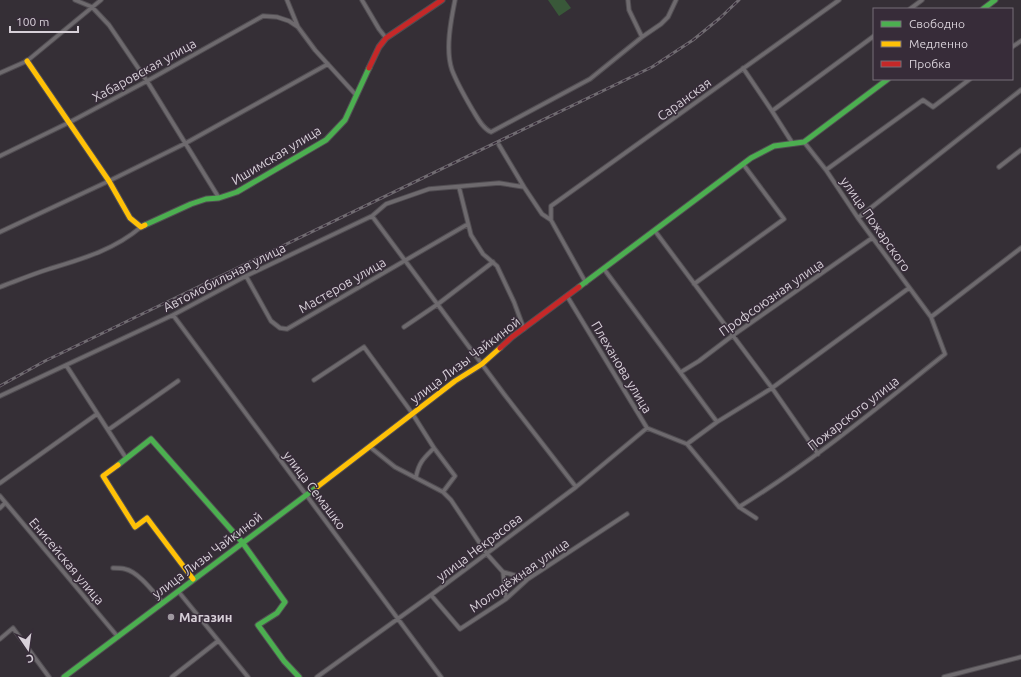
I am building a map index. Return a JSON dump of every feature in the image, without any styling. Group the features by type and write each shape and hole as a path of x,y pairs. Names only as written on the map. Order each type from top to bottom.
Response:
{"street":[{"path":"75,0 92,7 109,25 147,81 219,198"},
{"path":"0,74 27,61 102,0"},
{"name":"Хабаровская улица","path":"287,0 298,27 356,95"},
{"path":"362,0 386,38"},
{"name":"Ишимская улица","path":"141,227 191,204 206,199 219,198 237,192 326,140 344,120 379,46 386,38 442,0"},
{"path":"455,0 449,30 452,70 481,124 491,132 590,79 661,24 668,17 676,0"},
{"path":"628,0 629,10 642,38"},
{"name":"Саранская","path":"551,220 551,206 839,0"},
{"path":"911,8 922,0"},
{"path":"984,8 995,0"},
{"name":"Хабаровская улица","path":"0,156 70,122 263,16 277,17 289,21 298,27"},
{"path":"772,111 873,37"},
{"path":"0,287 116,246 130,237 141,227 130,218 109,181 27,61"},
{"path":"0,232 186,143 328,64"},
{"path":"743,68 793,144"},
{"name":"улица Лизы Чайкиной","path":"64,677 370,447 412,413 455,381 482,364 499,348 743,164 763,150 774,146 804,142 887,80"},
{"path":"826,170 923,100 933,107 969,80"},
{"path":"858,218 1021,90"},
{"name":"улица Пожарского","path":"804,142 826,170 872,238 931,318"},
{"path":"499,145 542,214 551,220 586,283"},
{"path":"999,167 1021,150"},
{"path":"694,284 784,219 743,164"},
{"name":"Автомобильная улица","path":"0,396 172,315 246,276 372,216 386,204 429,189 460,188 499,183 524,187"},
{"path":"460,188 471,235 483,254 498,266 524,329"},
{"path":"372,216 504,394 576,487"},
{"name":"Мастеров улица","path":"246,276 271,321 280,328 287,329 468,224"},
{"path":"655,231 772,388 818,454"},
{"name":"Профсоюзная улица","path":"681,372 699,361 732,336 872,238"},
{"path":"931,318 1021,248"},
{"path":"404,326 438,304 493,262"},
{"path":"604,269 717,422"},
{"path":"687,444 717,422 772,388 909,288"},
{"name":"Плеханова улица","path":"567,296 647,428 687,444 739,507 756,518"},
{"name":"улица Семашко","path":"172,315 441,677"},
{"name":"Пожарского улица","path":"739,507 766,491 818,454 945,354 931,318"},
{"path":"314,380 364,347 455,476 443,492"},
{"path":"66,365 126,458"},
{"path":"108,430 178,381"},
{"path":"0,483 97,414"},
{"name":"улица Некрасова","path":"317,677 487,554 576,487 647,428"},
{"path":"194,579 146,518 135,527 103,476 151,439 242,542 281,595 285,602 284,606 258,625 284,661 299,677"},
{"path":"370,447 395,467 443,492 451,500 487,554 503,572 528,579"},
{"path":"416,477 418,467 422,459 434,448"},
{"name":"Енисейская улица","path":"0,496 118,637"},
{"path":"0,508 6,503"},
{"name":"Молодёжная улица","path":"431,595 460,629 506,599 528,579 627,514"},
{"path":"113,568 124,568 128,570 146,584 162,603"},
{"path":"503,572 506,599"},
{"path":"178,592 248,677"},
{"path":"0,639 13,628 49,677"},
{"path":"172,677 218,641"},
{"path":"944,677 1021,657"}],"green space":[{"path":"548,0 565,0 571,8 559,16"}],"railway":[{"path":"0,386 45,361 652,67 693,40 739,0"}],"traffic: fast":[{"path":"984,8 995,0"},
{"path":"145,225 191,204 206,199 219,198 237,192 326,140 345,120 369,68"},
{"path":"579,287 751,158 774,146 804,142 887,80"},
{"path":"118,465 151,439 242,542 285,602 277,613 258,625 284,661 299,677"},
{"path":"64,677 317,487"}],"traffic: slow":[{"path":"27,61 109,181 130,218 141,227 145,225"},
{"path":"317,487 455,381 482,364 500,348"},
{"path":"118,465 103,476 135,527 147,518 193,579"}],"traffic: jam":[{"path":"369,68 379,47 386,38 442,0"},
{"path":"500,348 512,337 579,287"}],"place":[{"name":"Магазин","path":"171,617"}]}
